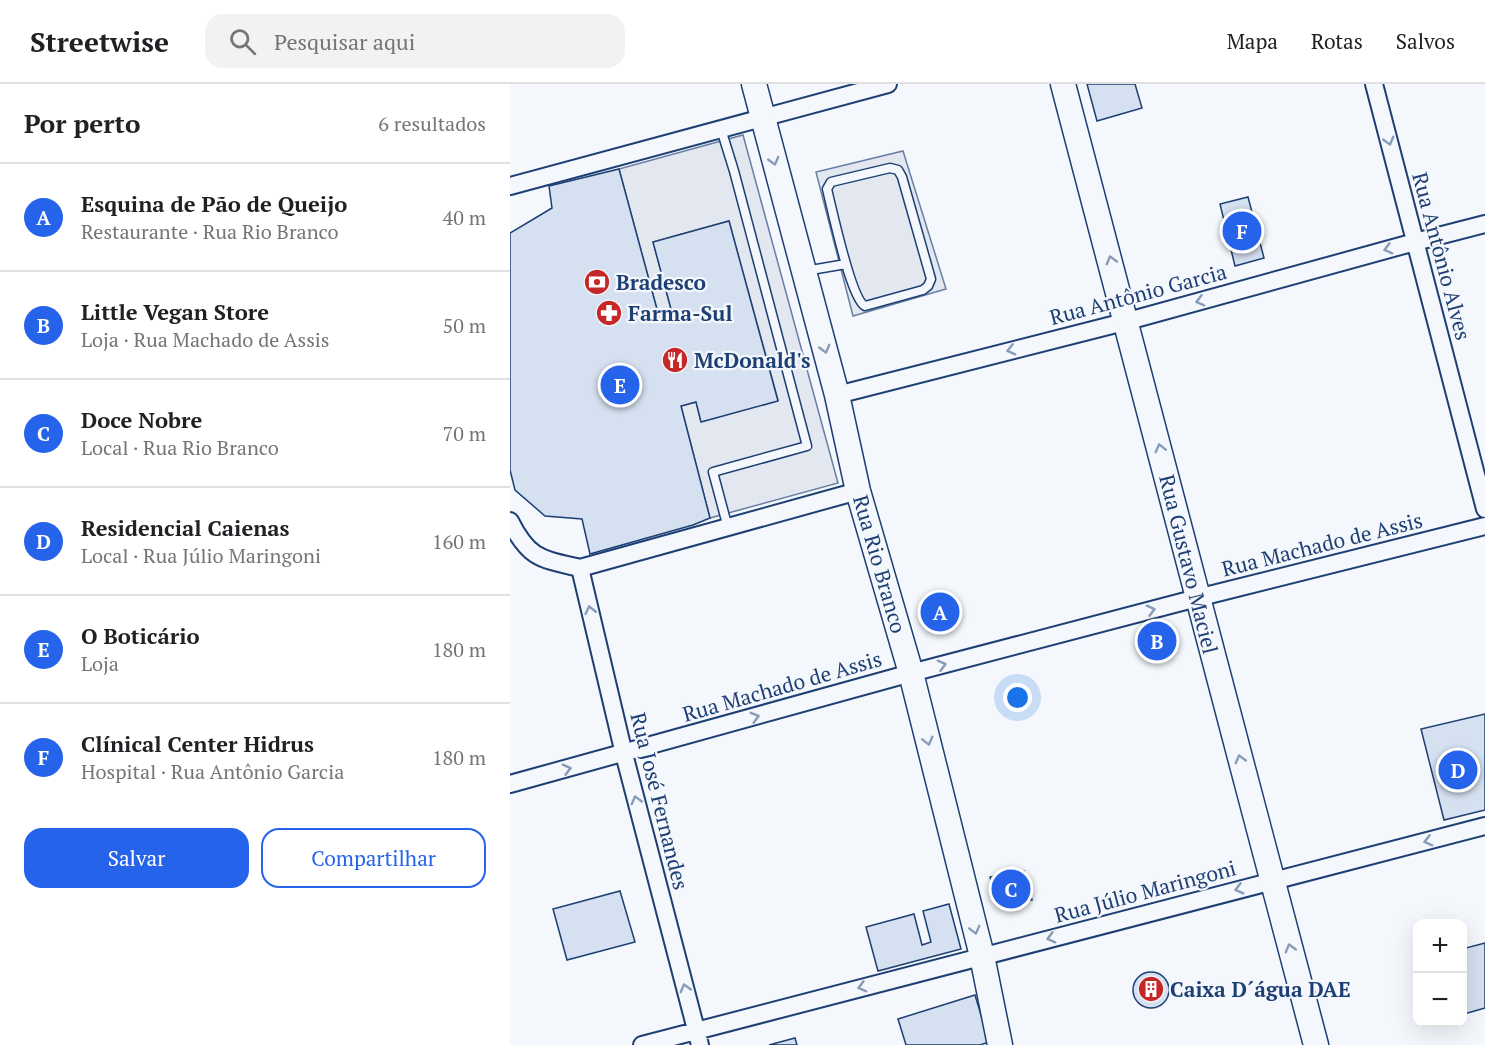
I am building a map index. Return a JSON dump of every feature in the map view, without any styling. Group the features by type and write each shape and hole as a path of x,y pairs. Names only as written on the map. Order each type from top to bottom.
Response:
{"street":[{"name":"Rua Rio Branco","path":"754,84 837,395 858,492 911,673 982,956 1000,1045"},
{"path":"510,186 888,84"},
{"name":"Rua Gustavo Maciel","path":"1063,84 1128,321 1197,598 1316,1045"},
{"name":"Rua Antônio Alves","path":"1374,84 1485,509"},
{"name":"Rua Antônio Garcia","path":"837,395 1128,321 1485,225"},
{"path":"510,521 520,542 542,559 580,568 858,492"},
{"name":"Rua Machado de Assis","path":"510,784 911,673 1485,526"},
{"name":"Rua José Fernandes","path":"580,568 624,754 698,1038"},
{"name":"Rua Júlio Maringoni","path":"642,1045 698,1038 982,956 1485,826"}],"lane":[{"path":"721,129 807,446 713,472 728,528"},
{"path":"890,168 898,170 902,177 930,279 928,286 923,290 865,306 859,301 846,264 827,189 828,185 831,182 890,168"},
{"path":"804,271 846,264"}],"shaded area":[{"path":"743,135 838,483 710,518 681,406 696,402 701,421 778,400 729,221 653,242 671,309 658,313 619,169"},
{"path":"903,151 946,289 853,316 816,172"}],"building":[{"path":"1087,84 1135,84 1142,108 1097,121"},
{"path":"619,169 658,313 671,309 653,242 729,221 778,401 701,422 696,402 681,406 710,518 693,525 590,554 582,519 545,516 515,490 510,470 510,233 552,208 549,186"},
{"path":"1248,197 1264,258 1235,266 1220,204"},
{"path":"1485,714 1485,810 1444,820 1421,729"},
{"path":"1024,871 1032,900 999,907 990,877"},
{"path":"620,891 635,942 567,960 553,909"},
{"path":"949,904 961,949 878,971 866,927 914,914 922,945 931,942 923,911"},
{"path":"1485,943 1485,1008 1467,1013 1467,973 1467,948"},
{"name":"Caixa D´água DAE","path":"1151,972 1164,977 1169,990 1164,1003 1151,1008 1138,1003 1133,990 1138,977"},
{"path":"975,995 989,1042 980,1045 906,1045 898,1019"},
{"path":"795,1038 797,1045 769,1045"}],"place":[{"name":"Clínical Center Hidrus","path":"1242,231"},
{"name":"Bradesco","path":"597,282"},
{"name":"Farma-Sul","path":"609,313"},
{"name":"McDonald's","path":"675,360"},
{"name":"O Boticário","path":"620,385"},
{"name":"Esquina de Pão de Queijo","path":"940,612"},
{"name":"Little Vegan Store","path":"1157,641"},
{"name":"Residencial Caienas","path":"1458,770"},
{"name":"Doce Nobre","path":"1011,889"},
{"name":"Caixa D´água DAE","path":"1151,989"}]}
